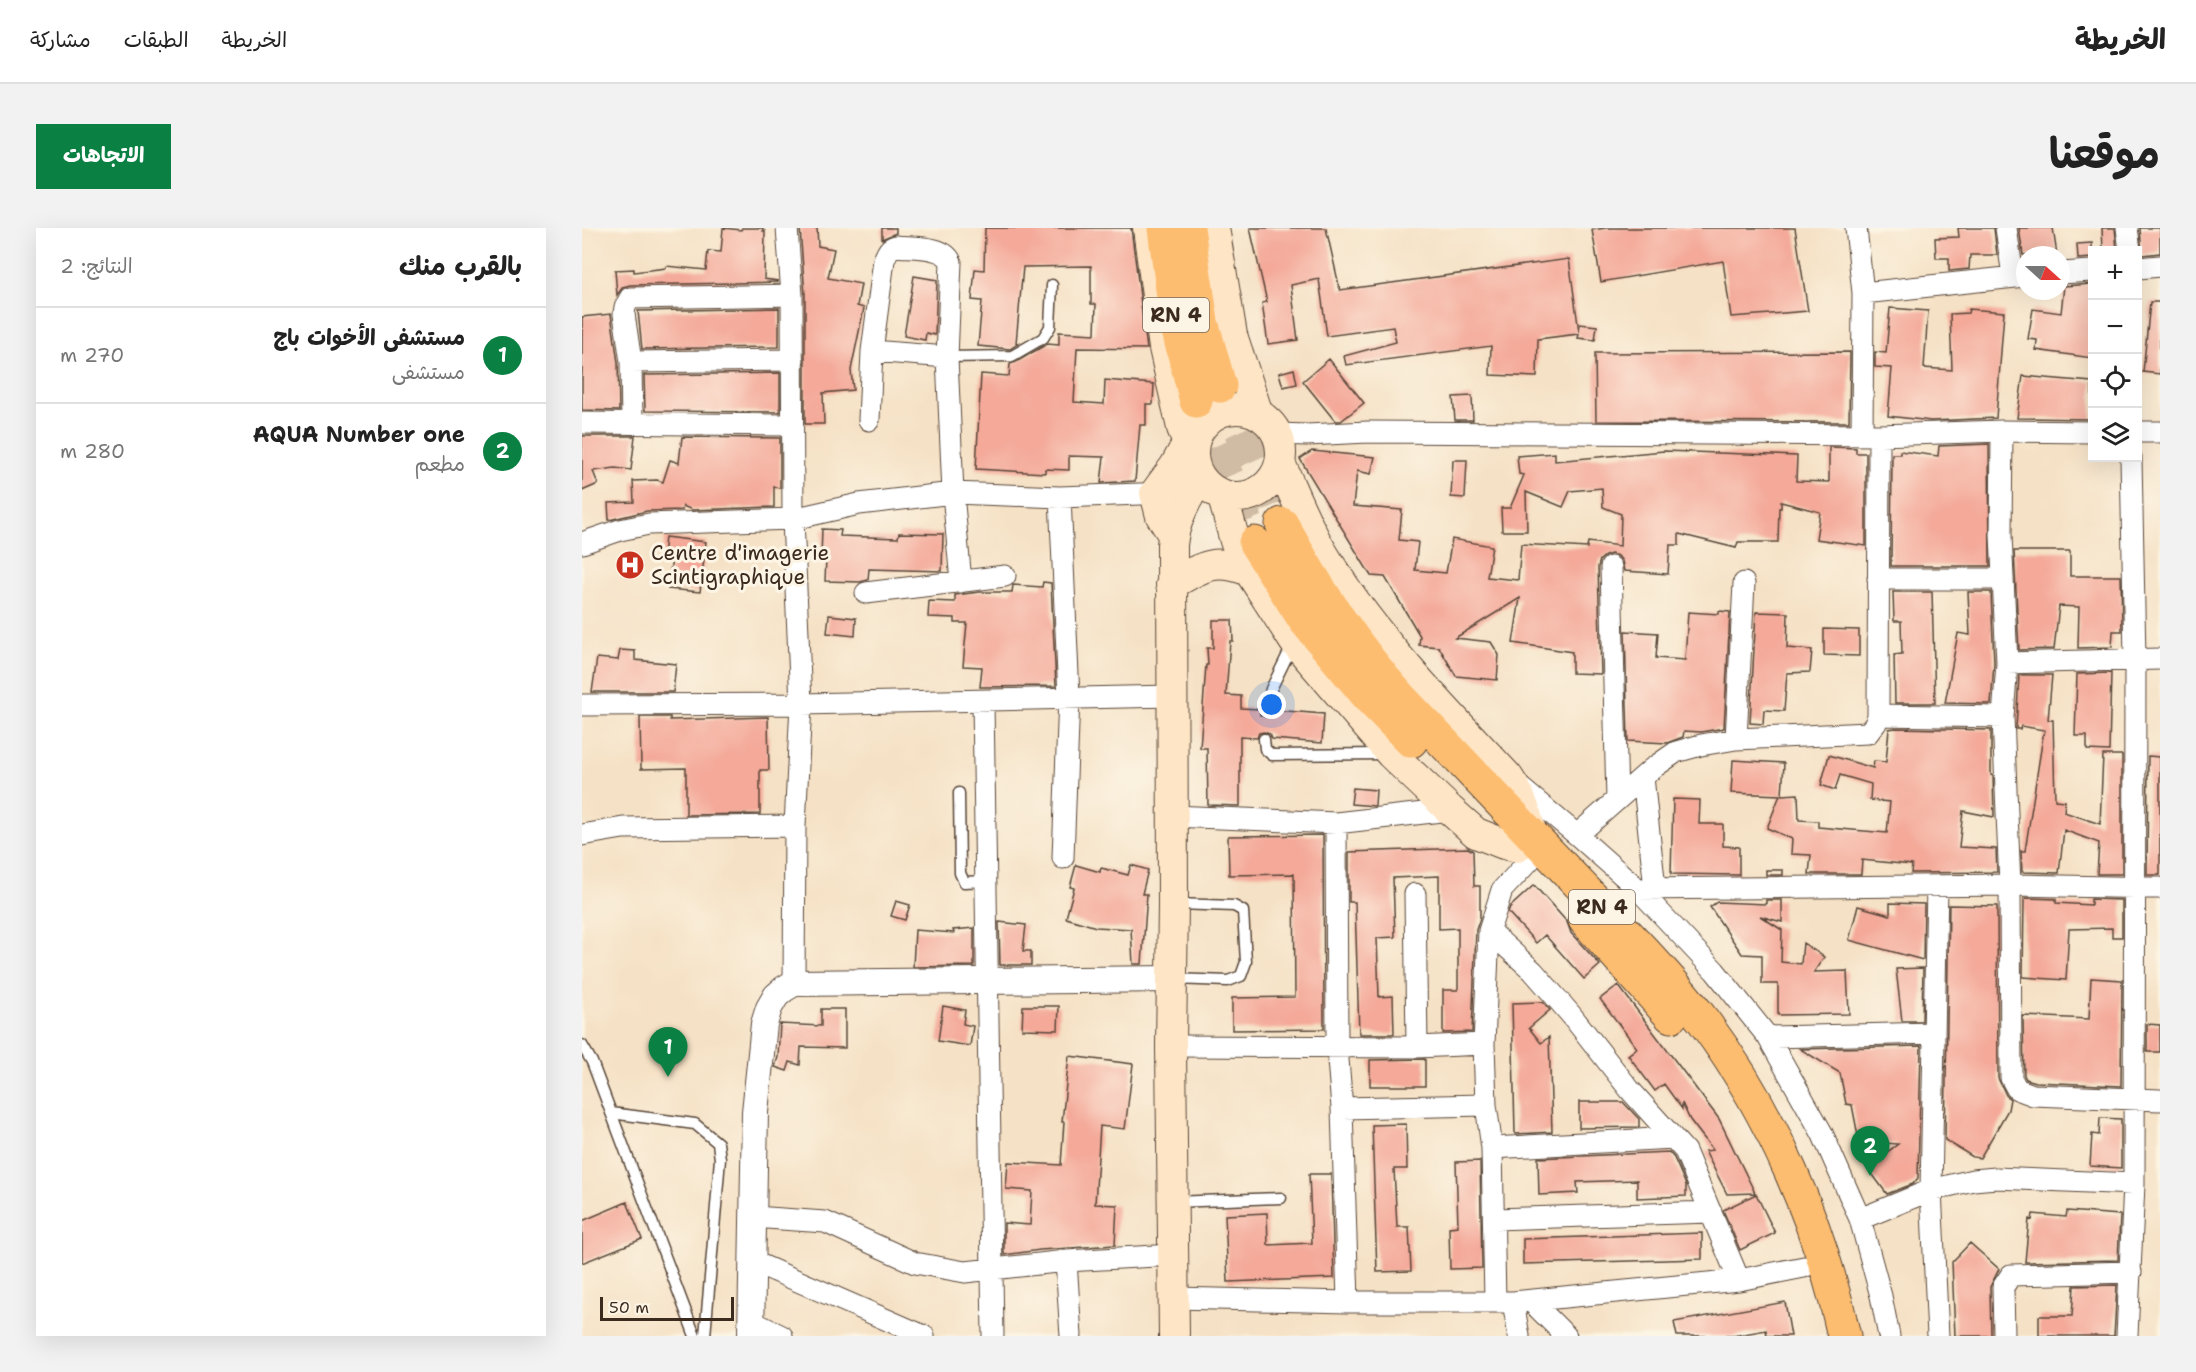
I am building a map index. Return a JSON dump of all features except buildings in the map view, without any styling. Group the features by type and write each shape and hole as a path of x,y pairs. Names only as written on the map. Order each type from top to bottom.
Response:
{"highway":[{"name":"RN 4","path":"1164,228 1177,327 1208,393 1202,322 1188,228"},
{"name":"RN 4","path":"1282,524 1323,595 1374,667 1685,1033 1710,1068 1780,1196 1798,1243 1820,1336"},
{"name":"RN 4","path":"1252,557 1370,699 1526,847 1642,948 1679,991 1727,1055 1769,1127 1817,1236 1844,1336"}],"main road":[{"path":"1148,228 1164,348 1182,428 1201,476 1235,541 1252,557 1294,641 1391,754 1450,810 1476,832 1495,841 1526,847 1521,799 1508,777 1389,647 1353,599 1320,549 1232,335 1214,228"},
{"path":"1172,540 1161,516 1155,493 1175,466 1201,476 1239,497 1257,492 1275,476 1272,437 1245,410 1231,409 1218,413 1206,422 1198,433 1194,446 1201,476 1172,540 1171,1046 1174,1336"},
{"path":"1171,585 1213,563 1235,565 1252,557"}],"street":[{"path":"787,228 792,295 793,519 801,704 795,826 794,983"},
{"path":"1577,835 1643,777 1676,752 1736,739 1868,733 1876,723 1878,715 1878,579 1863,293 1856,228"},
{"path":"2006,228 2016,265"},
{"path":"2127,228 2129,246"},
{"path":"869,420 872,351 884,260 890,248 896,246 939,251 950,258 951,262 947,357 953,493 961,582"},
{"path":"2142,268 2160,266"},
{"path":"2070,272 2088,271"},
{"path":"1863,293 2016,276"},
{"path":"632,423 631,362 624,314 630,298 635,296 792,295"},
{"path":"872,351 947,357"},
{"path":"631,362 793,360"},
{"path":"582,423 792,425"},
{"path":"1272,437 1391,432 1870,435 2002,431 2088,432"},
{"path":"2002,431 2003,579 2007,663 2003,717 2010,885 2011,1078 2017,1089 2033,1095 2160,1100"},
{"path":"2142,432 2160,432"},
{"path":"2127,1336 2134,1184 2135,659 2131,462"},
{"path":"582,543 620,530 649,524 793,519 859,504 953,493 1060,497 1155,493 1201,476"},
{"path":"1060,497 1069,697 1063,858"},
{"path":"1611,567 1617,800"},
{"path":"866,593 1005,576"},
{"path":"1878,579 2003,579"},
{"path":"1736,739 1744,583"},
{"path":"2007,663 2160,659"},
{"path":"582,705 983,702 1069,697 1172,696"},
{"path":"983,702 994,1270 993,1336"},
{"path":"1878,715 2003,717"},
{"path":"1508,777 1646,889 1768,1037 1822,1133 1860,1220 1881,1296 1889,1336"},
{"path":"1643,777 1646,889"},
{"path":"1172,816 1336,823 1450,810"},
{"path":"1336,823 1337,1047 1342,1108 1348,1302"},
{"path":"582,835 623,828 795,826"},
{"path":"1519,1336 1495,1220 1492,1148 1486,1105 1484,1044 1489,931 1502,890 1526,847"},
{"path":"1646,889 2010,885 2160,888"},
{"path":"1937,886 1930,1190 1938,1336"},
{"path":"1415,894 1417,1047"},
{"path":"1489,931 1533,971 1630,1090 1685,1151 1692,1163 1739,1280"},
{"path":"782,1336 751,1329 755,1112 764,1024 769,1008 784,988 794,983 1171,979"},
{"path":"1768,1037 1934,1033"},
{"path":"1171,1046 1417,1047 1484,1044"},
{"path":"1342,1108 1486,1105"},
{"path":"1492,1148 1673,1138"},
{"path":"1860,1220 1930,1190 1973,1180 1996,1178 2134,1184"},
{"path":"1495,1220 1711,1212"},
{"path":"753,1216 825,1222 915,1263 965,1272 1066,1261 1174,1255"},
{"path":"1066,1261 1071,1336"},
{"path":"752,1262 924,1336"},
{"path":"1174,1298 1348,1302 1513,1302 1739,1280 1804,1267"},
{"path":"2004,1336 2003,1287 2012,1275 2131,1272"},
{"path":"1513,1302 1566,1336"}],"lane":[{"path":"947,357 1012,356 1043,338 1050,327 1052,285"},
{"path":"1266,710 1271,689 1294,641"},
{"path":"1264,739 1264,749 1272,755 1391,754"},
{"path":"959,793 960,873 963,882 986,881"},
{"path":"1171,979 1228,981 1241,976 1246,962 1243,911 1234,906 1173,904"},
{"path":"582,1045 592,1062 695,1336"},
{"path":"611,1113 695,1124 718,1143 720,1159 705,1336"},
{"path":"1173,1202 1281,1198"}],"tunnel":[{"path":"1220,386 1282,524"},
{"path":"1196,401 1255,543"}],"place":[{"name":"Centre d'imagerie Scintigraphique","path":"630,565"},
{"name":"مستشفى الأخوات باج","path":"668,1077"},
{"name":"AQUA Number one","path":"1870,1176"}]}
